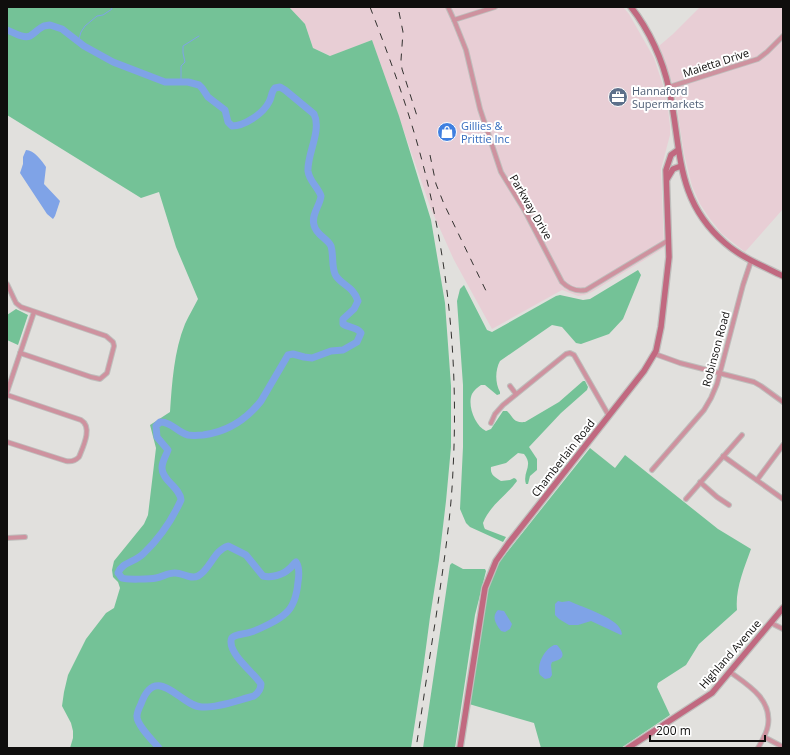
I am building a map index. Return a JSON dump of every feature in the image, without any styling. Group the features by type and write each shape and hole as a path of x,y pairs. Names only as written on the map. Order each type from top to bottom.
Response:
{"street":[{"name":"Parkway Drive","path":"448,7 466,50 480,109 501,172 526,211 556,271 565,285 578,291 589,288 669,240"},
{"path":"454,20 495,7"},
{"path":"631,7 641,20 648,34 669,87 681,166 689,193 703,219 725,244 751,262 783,276"},
{"name":"Maietta Drive","path":"669,87 758,59 783,36"},
{"name":"Chamberlain Road","path":"460,748 483,596 493,567 503,550 644,371 655,354 660,336 669,256 666,170 672,154 678,150"},
{"path":"666,181 673,169 681,166"},
{"name":"Robinson Road","path":"652,470 708,404 720,373 743,285 751,262"},
{"path":"7,284 19,305 34,312 103,335 112,340 114,343 114,349 107,373 103,378 96,378 20,353"},
{"path":"7,392 34,312"},
{"path":"491,423 498,409 566,354 570,353 574,355 609,416"},
{"path":"655,354 680,363 756,383 783,402"},
{"path":"510,386 516,394"},
{"path":"7,395 81,420 85,423 87,430 78,457 71,461 66,461 7,442"},
{"path":"686,499 742,435"},
{"path":"758,480 783,445"},
{"path":"723,456 783,499"},
{"path":"700,482 729,505"},
{"path":"7,538 25,536"},
{"name":"Highland Avenue","path":"628,748 708,696 716,689 783,608"},
{"path":"771,622 783,630"},
{"path":"730,672 753,688 764,703 768,722 764,737 758,748"},
{"path":"764,737 783,747"}],"shaded area":[{"path":"289,7 623,7 629,14 654,58 663,85 668,109 670,135 661,169 664,248 592,292 578,296 562,290 492,329 454,260 431,209 372,40 331,56 313,48 305,24"},
{"path":"700,7 783,7 783,209 745,252 722,234 700,204 692,186 684,154 674,88 659,46"}],"green space":[{"path":"7,7 289,7 305,24 313,48 330,56 372,40 399,116 431,220 445,303 451,386 451,447 446,501 439,560 411,748 70,748 73,738 73,731 71,723 62,706 68,675 86,639 106,613 114,608 120,588 118,582 113,577 112,570 114,561 144,524 148,515 156,448 150,425 170,412 178,345 185,324 198,299 176,247 159,192 141,198 7,115"},
{"path":"638,270 641,275 623,319 609,334 581,344 576,343 562,327 552,325 500,361 496,376 500,394 497,395 485,385 481,385 472,394 471,409 473,415 478,425 486,431 491,429 503,411 507,411 514,420 518,422 525,422 559,402 583,381 585,381 588,387 587,390 561,413 529,447 537,459 537,470 530,476 528,484 526,484 525,476 528,462 524,454 518,453 506,463 491,467 492,474 501,481 514,478 517,481 494,506 483,523 485,529 506,537 503,542 470,527 466,523 460,509 463,447 463,385 457,301 460,289 464,285 487,330 492,332 556,296 560,295 583,300 590,299"},
{"path":"16,309 28,315 18,345 7,340 7,315"},
{"path":"590,448 615,468 625,455 718,529 751,549 737,594 737,610 699,644 686,665 658,683 657,687 670,715 621,748 541,748 534,723 469,704 487,592 494,571 500,561"},
{"path":"452,563 463,569 485,569 486,571 475,615 455,748 423,748 450,565"}],"water":[{"path":"26,150 29,150 35,154 46,167 44,184 60,201 53,219 47,214 20,173"},
{"path":"558,601 569,601 608,618 620,628 622,634 621,635 591,621 578,625 569,625 555,615 555,604"},
{"path":"498,610 504,611 512,624 510,629 505,632 501,631 495,620 495,615"},
{"path":"554,645 557,645 560,648 563,654 561,658 552,662 552,675 550,678 545,679 540,675 540,662 547,650"}],"waterway":[{"path":"78,42 81,32 85,26 97,16 103,15 112,9 111,7"},
{"path":"7,30 27,37 42,27 50,25 62,29 84,46 113,62 165,82 188,82 199,85 208,97 225,110 228,122 232,126 247,122 258,115 270,100 275,88 280,87 285,90 314,114 316,127 308,164 308,171 310,178 321,196 313,221 319,234 331,246 334,273 351,289 358,301 354,309 343,319 343,324 361,333 357,342 343,350 331,351 312,358 293,354 288,355 261,401 249,414 235,424 220,431 203,435 184,434 164,422 160,422 156,426 157,437 168,450 163,463 163,473 178,491 181,500 174,515 160,536 140,557 126,564 120,569 118,573 122,578 153,578 174,573 195,577 206,569 223,548 228,546 246,555 263,576 277,576 286,571 296,562 299,572 295,599 286,613 264,627 249,633 232,637 231,639 232,647 235,653 261,684 260,690 254,696 221,705 202,707 194,705 169,689 161,686 154,686 147,692 138,710 137,719 145,732 159,748"},
{"path":"181,83 181,66 185,62 183,46 199,36"}],"railway":[{"path":"370,7 406,106 427,179 443,261 452,345 454,428 450,507 441,580 416,748"},
{"path":"399,12 403,32 401,60 402,69 417,116"},
{"path":"430,155 436,184 444,204 488,295"}],"place":[{"name":"Hannaford Supermarkets","path":"618,97"},
{"name":"Gillies & Prittie Inc","path":"447,132"}]}
